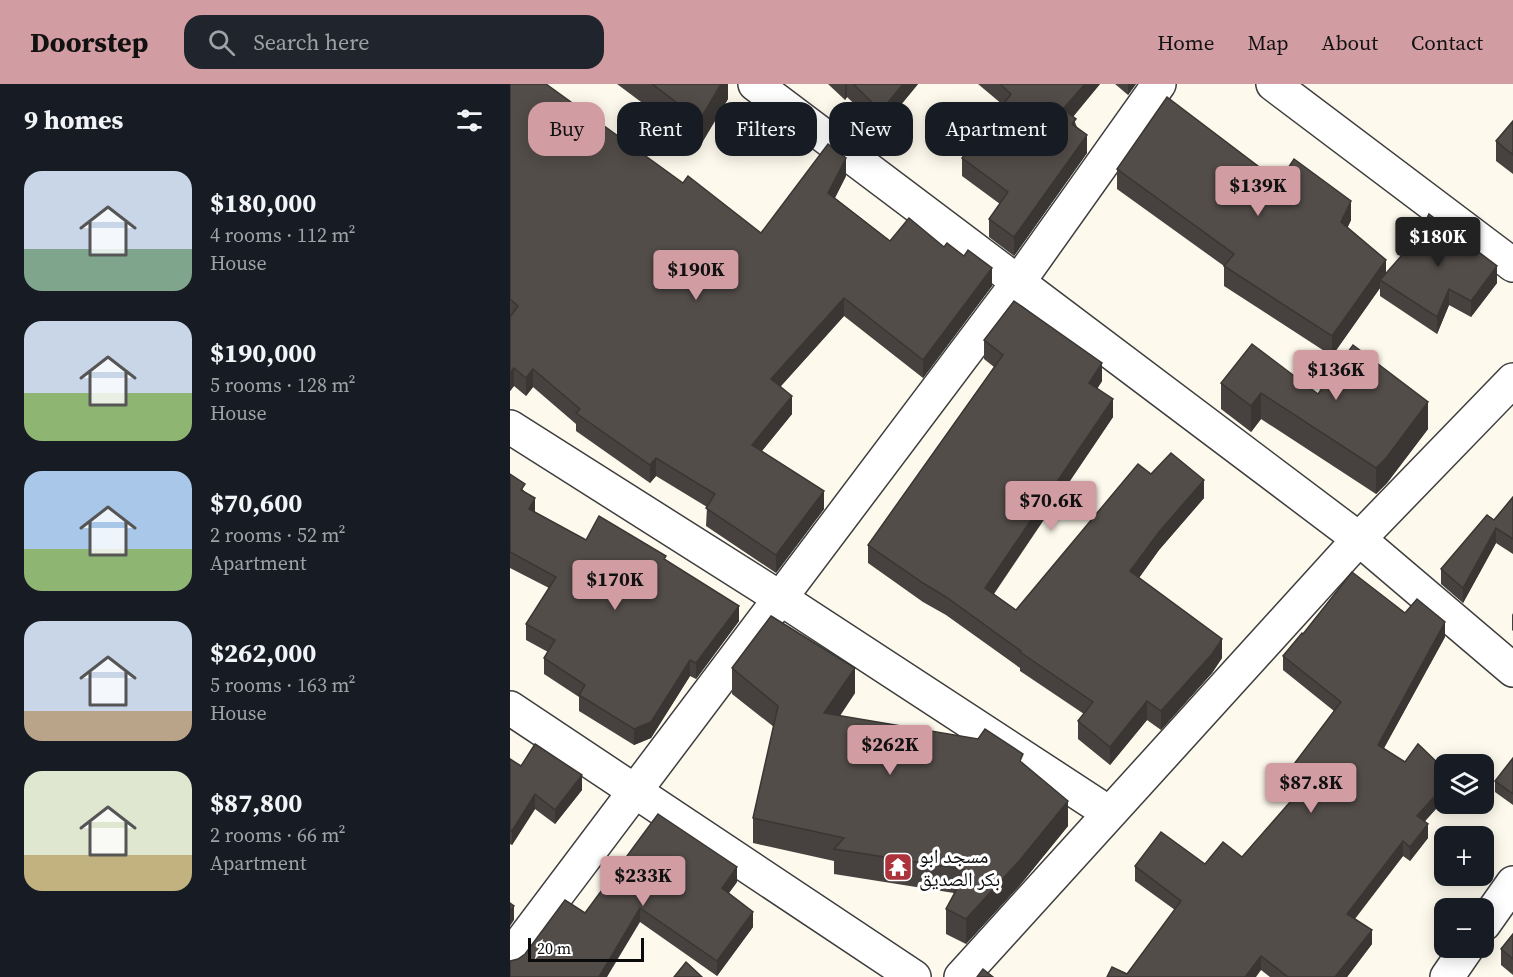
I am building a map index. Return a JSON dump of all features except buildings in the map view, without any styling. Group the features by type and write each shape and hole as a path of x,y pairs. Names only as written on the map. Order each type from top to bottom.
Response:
{"street":[{"path":"755,84 1359,539 1513,670"},
{"path":"510,957 1018,281 1159,84"},
{"path":"1273,84 1513,266"},
{"path":"961,977 1359,539 1513,380"},
{"path":"510,427 780,598 1109,813"},
{"path":"510,708 914,977"},
{"path":"1494,910 1513,882"},
{"path":"1447,977 1460,958"}],"place":[{"name":"مسجد ابو بكر الصديق","path":"898,867"}]}
